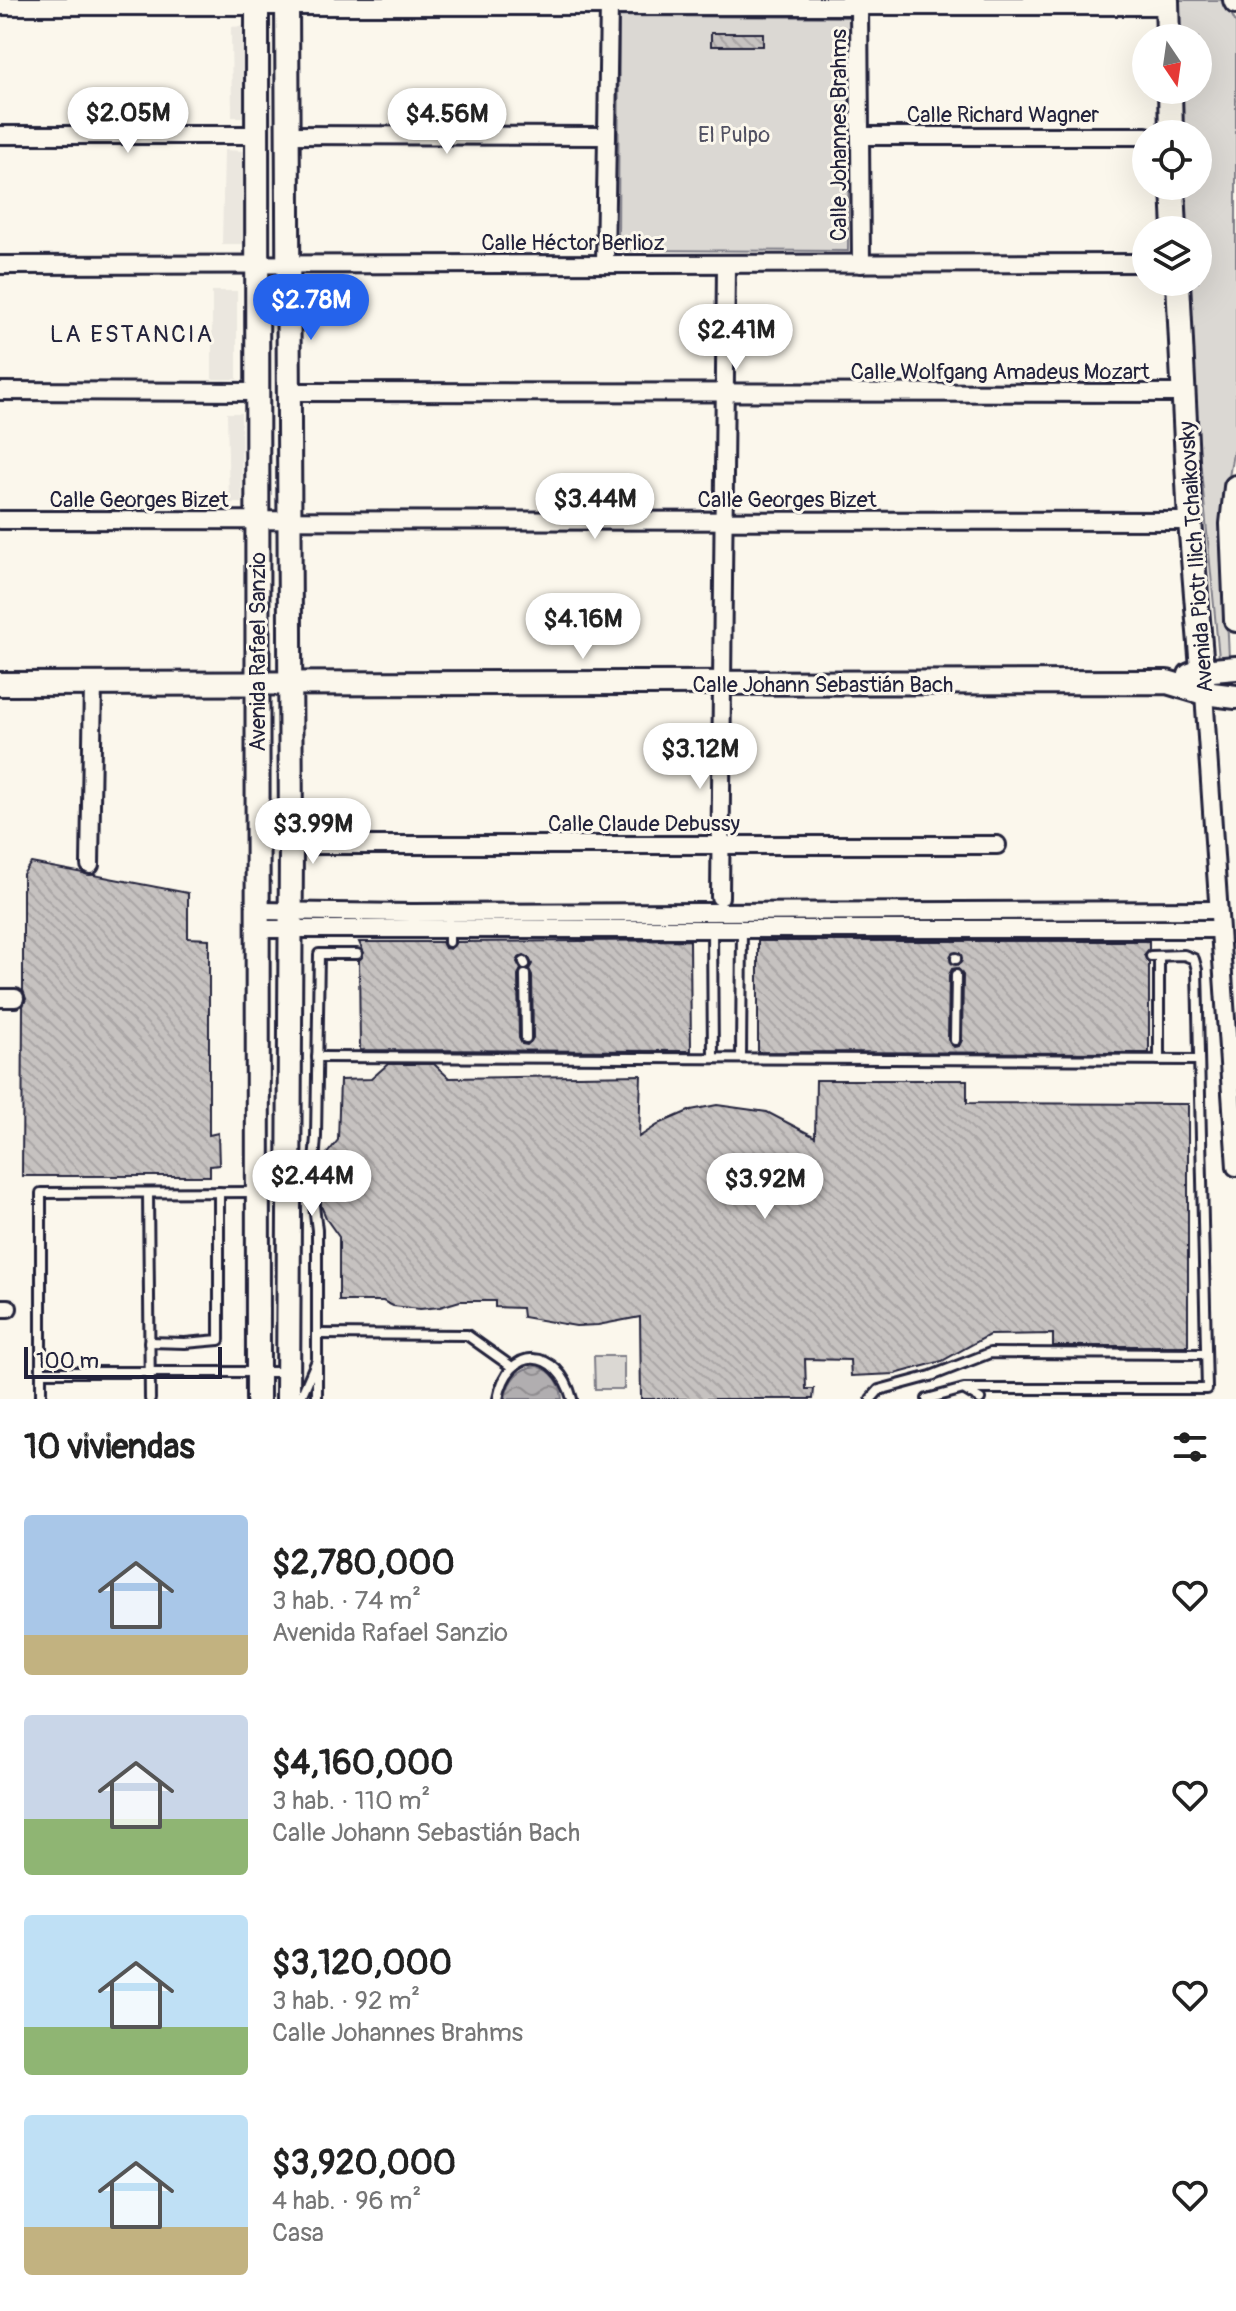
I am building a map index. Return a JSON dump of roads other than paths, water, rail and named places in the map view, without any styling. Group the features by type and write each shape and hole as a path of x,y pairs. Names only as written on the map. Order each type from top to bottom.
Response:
{"main road":[{"name":"Avenida Rafael Sanzio","path":"257,2 258,1399"},
{"name":"Avenida Rafael Sanzio","path":"287,3 291,845 288,1399"},
{"path":"1167,3 1168,24"},
{"name":"Avenida Piotr Ilich Tchaikovsky","path":"1179,296 1190,521 1203,682"},
{"name":"Avenida Piotr Ilich Tchaikovsky","path":"1236,487 1236,620"},
{"name":"Calle Johann Sebastián Bach","path":"0,684 1203,682 1236,668"},
{"name":"Calle Johann Sebastián Bach","path":"1203,682 1236,697"}],"street":[{"path":"0,6 257,2 609,5 1167,3"},
{"path":"605,264 609,5"},
{"name":"Calle Johannes Brahms","path":"859,5 861,264"},
{"path":"0,135 257,135"},
{"path":"287,135 607,136"},
{"name":"Calle Richard Wagner","path":"860,136 1132,136"},
{"name":"Calle Héctor Berlioz","path":"0,265 1132,263"},
{"path":"716,904 720,845 726,265"},
{"path":"0,391 257,392"},
{"name":"Calle Wolfgang Amadeus Mozart","path":"288,392 1183,393"},
{"name":"Calle Georges Bizet","path":"0,520 1190,521"},
{"name":"Avenida Piotr Ilich Tchaikovsky","path":"1203,682 1236,1167"},
{"path":"90,865 93,684"},
{"name":"Calle Claude Debussy","path":"291,845 997,845"},
{"path":"449,927 716,904 742,911 1218,910"},
{"path":"257,920 378,920 449,927 1061,935 1219,929"}],"lane":[{"path":"713,1058 712,929 716,904"},
{"path":"1061,910 1061,935"},
{"path":"741,1058 742,911"},
{"path":"317,1399 317,1230 312,1190 316,1157 319,954 357,954"},
{"path":"927,1399 964,1389 1207,1389 1197,970 1194,959 1184,955 1155,956 1159,1060"},
{"path":"525,975 526,1038"},
{"path":"955,1040 956,975"},
{"path":"317,1057 1199,1060"},
{"path":"149,1342 208,1343 219,1340 219,1192"},
{"path":"41,1399 41,1193 257,1192"},
{"path":"148,1193 150,1399"},
{"path":"318,1334 467,1335 512,1367"},
{"path":"871,1399 879,1390 931,1376 990,1353 1206,1354"},
{"path":"300,1399 317,1360"},
{"path":"496,1398 503,1377 524,1360 546,1361 562,1374 572,1399"},
{"path":"41,1372 289,1372"},
{"path":"964,1389 980,1399"}],"water":[{"path":"537,1366 555,1378 562,1399 505,1399 508,1386 515,1376 524,1369"}],"district":[{"name":"LA ESTANCIA","path":"132,334"}],"park label":[{"name":"El Pulpo","path":"734,134"}]}
